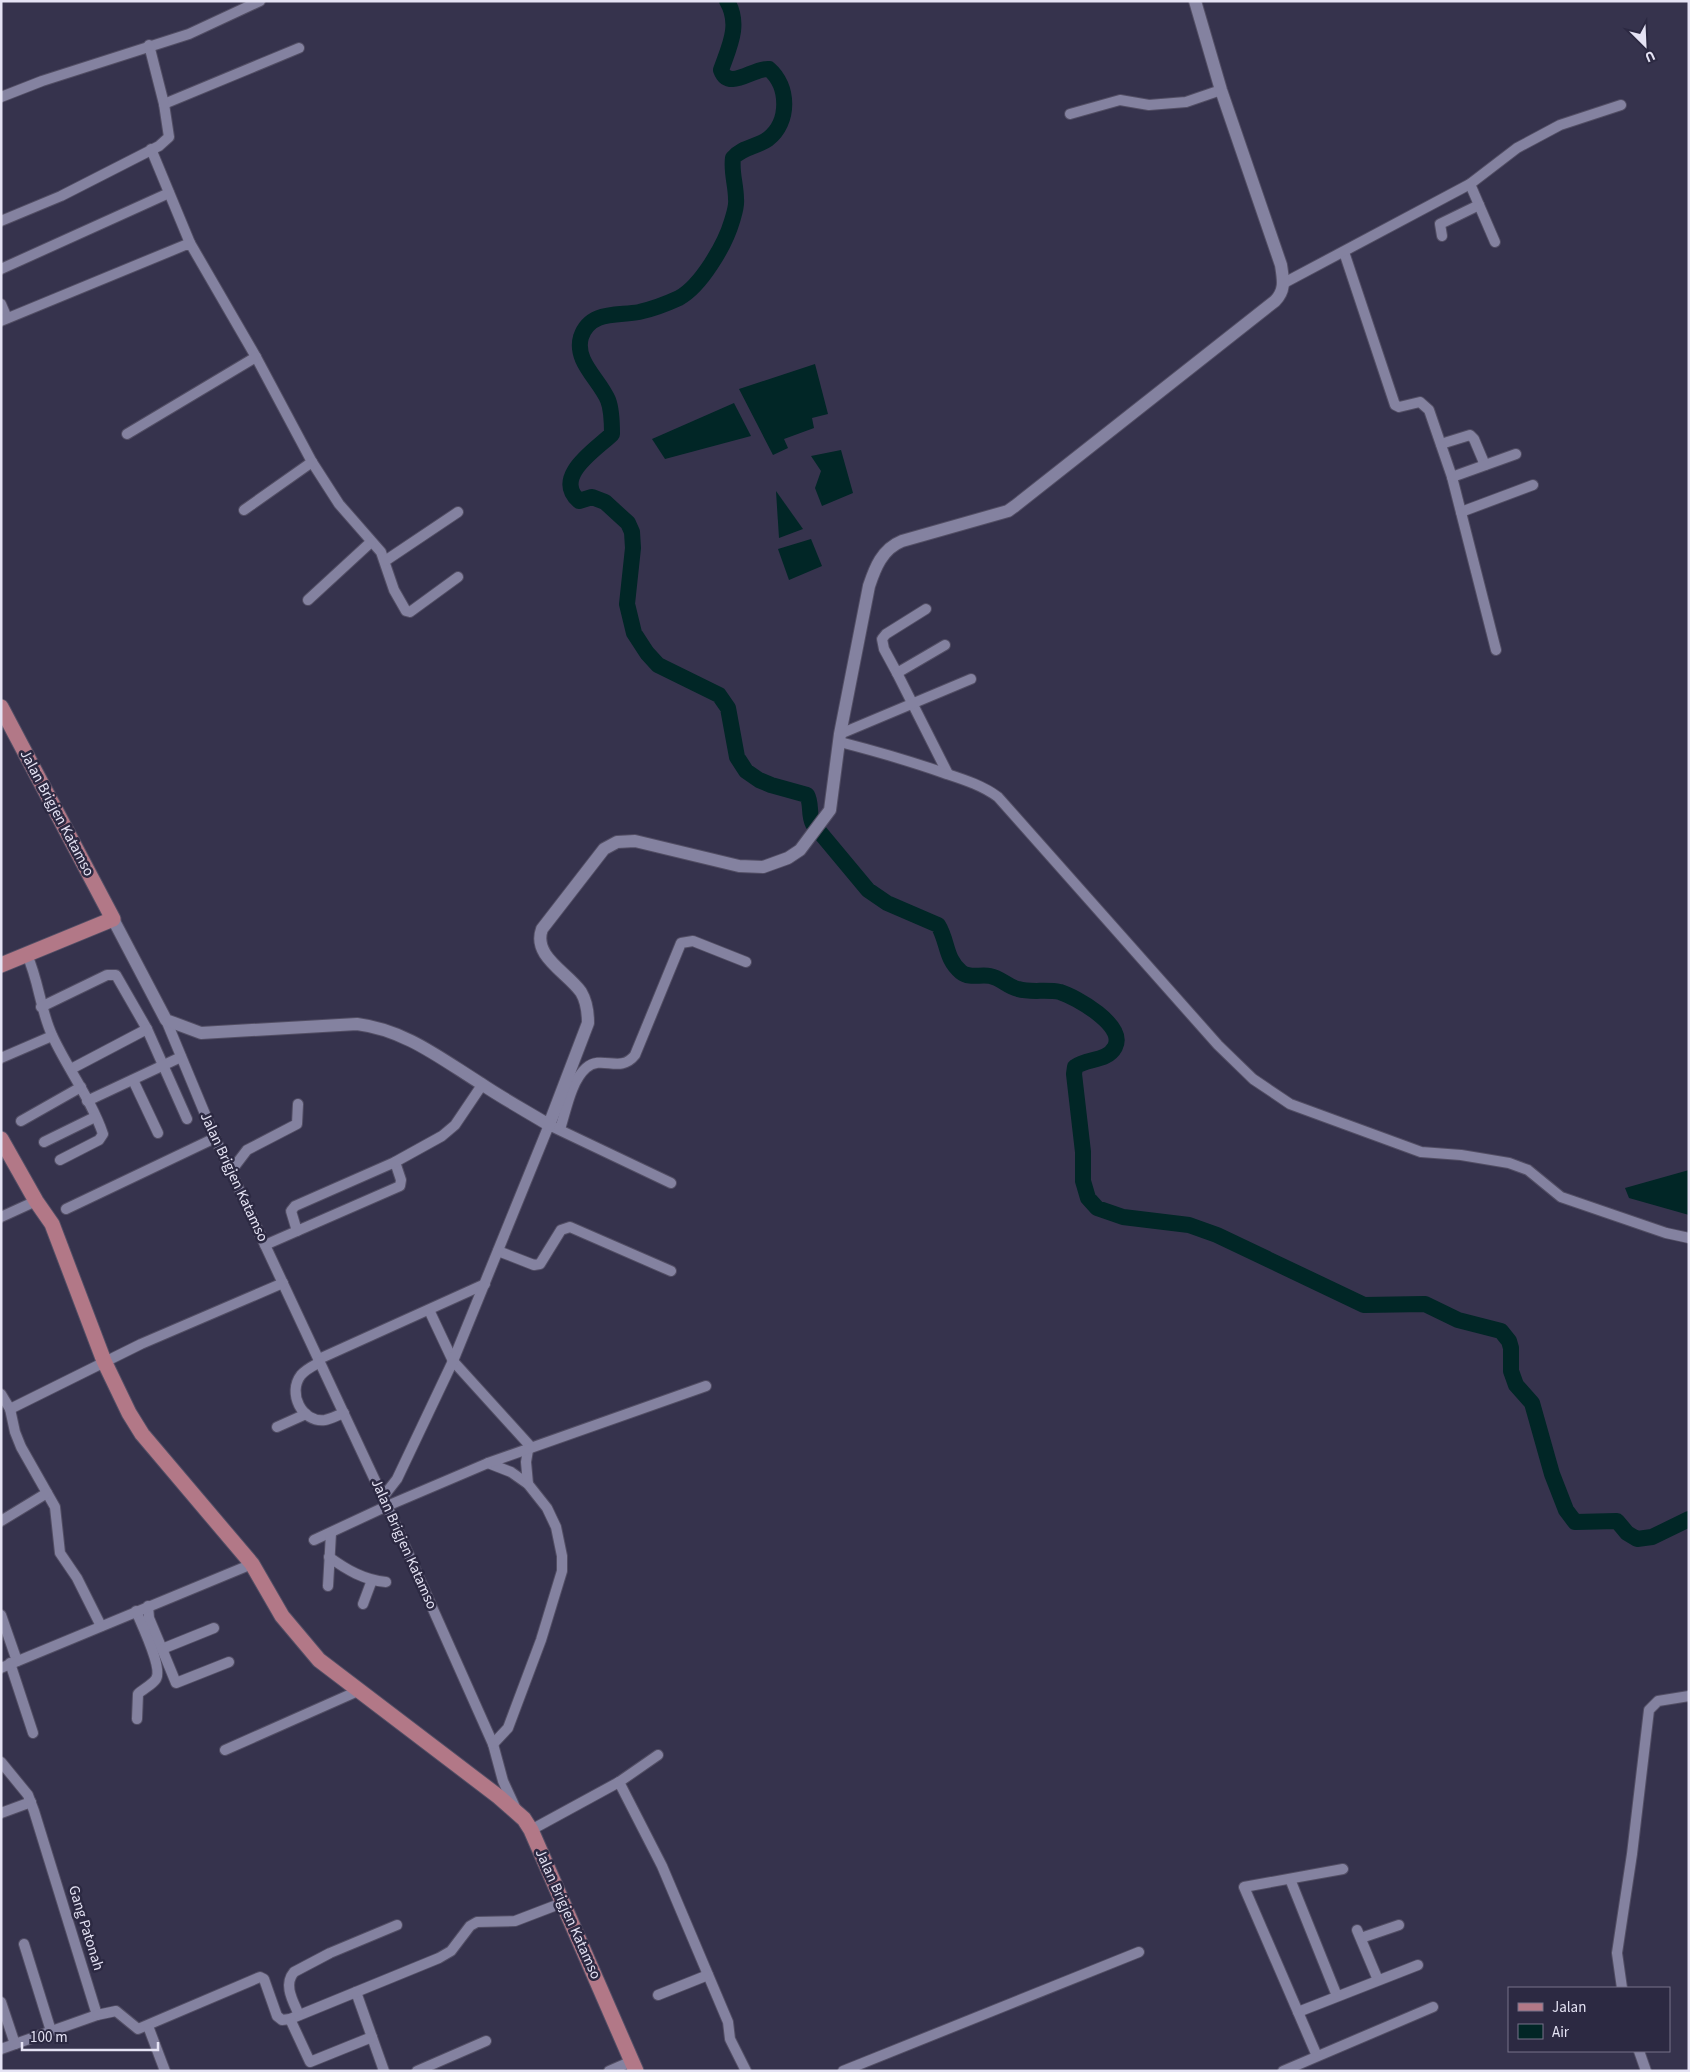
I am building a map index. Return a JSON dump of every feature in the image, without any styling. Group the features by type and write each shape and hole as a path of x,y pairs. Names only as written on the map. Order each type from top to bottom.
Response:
{"main road":[{"name":"Jalan Brigjen Katamso","path":"1,707 112,919"},
{"path":"1,965 112,919"},
{"path":"1,1139 36,1202 52,1224 104,1360 129,1413 142,1434 252,1564 282,1616 318,1660 499,1797 528,1824"},
{"name":"Jalan Brigjen Katamso","path":"528,1824 634,2066"}],"street":[{"path":"1,97 42,81 206,27 260,1"},
{"path":"554,1127 588,1023 588,1011 581,992 542,950 540,936 542,929 604,849 617,842 635,841 740,866 752,867 776,863 800,850 830,810 840,738 869,586 874,571 886,551 902,541 1008,511 1275,301 1282,293 1284,283 1281,265 1221,90 1196,1"},
{"path":"1,221 61,196 151,149 169,137 164,104 149,46"},
{"path":"164,104 299,48"},
{"path":"1070,114 1120,100 1149,105 1186,102 1221,90"},
{"path":"1284,283 1470,184 1487,169 1518,148 1560,125 1620,105"},
{"path":"151,149 190,243 256,357 312,462 339,504 381,552 394,590 408,612 458,577"},
{"path":"1470,184 1495,242"},
{"path":"1,269 169,193"},
{"path":"1442,236 1440,224 1479,205"},
{"path":"1,304 4,319 190,243"},
{"path":"1344,252 1395,405 1399,407 1418,402 1424,404 1429,410 1452,477 1496,650"},
{"path":"127,434 256,357"},
{"path":"1441,444 1470,435 1474,439 1485,465"},
{"path":"1452,477 1516,454"},
{"path":"244,510 312,462"},
{"path":"1461,512 1533,485"},
{"path":"385,561 458,512"},
{"path":"308,600 371,542"},
{"path":"926,610 886,634 882,639 884,649 948,774"},
{"path":"897,673 945,645"},
{"path":"840,738 972,679"},
{"path":"840,738 948,774 986,789 998,797 1218,1045 1254,1080 1290,1104 1421,1152 1461,1155 1508,1163 1528,1170 1561,1197 1689,1238"},
{"path":"112,919 166,1020 201,1033 357,1024 376,1026 421,1044 482,1085 554,1127 671,1183"},
{"path":"385,1501 452,1361 498,1251 578,1077 587,1067 600,1063 622,1065 628,1063 635,1055 681,943 693,941 746,962"},
{"path":"28,955 41,1007 52,1036 81,1087 102,1131 101,1138 60,1160"},
{"path":"41,1007 114,974 147,1029 187,1119"},
{"name":"Jalan Brigjen Katamso","path":"166,1020 215,1138 385,1501 493,1744 503,1781 512,1803 528,1824"},
{"path":"71,1069 147,1029"},
{"path":"1,1058 52,1036"},
{"path":"87,1101 181,1057"},
{"path":"133,1080 158,1133"},
{"path":"297,1231 291,1211 295,1206 395,1162 442,1136 454,1125 482,1085"},
{"path":"21,1121 81,1087"},
{"path":"231,1171 248,1150 297,1124 298,1104"},
{"path":"44,1142 94,1117"},
{"path":"66,1209 215,1138"},
{"path":"265,1245 400,1186 401,1180 395,1162"},
{"path":"1,1217 36,1202"},
{"path":"498,1251 534,1265 540,1264 562,1230 570,1227 671,1270"},
{"path":"10,1409 104,1360 283,1283"},
{"path":"344,1413 325,1420 316,1419 306,1414 298,1405 295,1394 296,1383 305,1370 320,1361 485,1284"},
{"path":"429,1310 452,1361 530,1449"},
{"path":"314,1540 331,1533 385,1501 706,1386"},
{"path":"1,1394 10,1409 18,1440 57,1514 57,1545 60,1553 77,1578 101,1626"},
{"path":"277,1426 306,1414"},
{"path":"528,1484 526,1462 530,1449"},
{"path":"488,1463 511,1472 528,1484 547,1508 556,1527 561,1548 562,1571 541,1640 508,1728 493,1744"},
{"path":"1,1521 47,1493"},
{"path":"328,1586 331,1533"},
{"path":"329,1558 352,1572 372,1580 386,1582"},
{"path":"9,1664 252,1564"},
{"path":"363,1604 372,1580"},
{"path":"148,1606 149,1618 176,1683 229,1662"},
{"path":"136,1611 157,1664 157,1675 154,1681 138,1694 137,1719"},
{"path":"1,1615 9,1664 34,1733"},
{"path":"162,1649 214,1628"},
{"path":"226,1750 358,1691"},
{"path":"1622,1987 1617,1953 1632,1854 1650,1710 1658,1701 1689,1696"},
{"path":"528,1824 619,1782 658,1755"},
{"name":"Gang Patonah","path":"1,1762 28,1795 31,1802 97,2014"},
{"path":"619,1782 662,1866 728,2022 732,2043 746,2071"},
{"path":"1,1813 31,1802"},
{"path":"1317,2056 1244,1887 1343,1869"},
{"path":"1290,1879 1337,1996"},
{"path":"1,2049 97,2014 114,2010 135,2029 148,2026 260,1977 264,1979 277,2016 282,2020 294,2017 445,1955 451,1951 470,1926 477,1922 515,1921 562,1903"},
{"path":"372,2037 310,2062 294,2017 288,1985 290,1977 294,1972 330,1953 397,1925"},
{"path":"1378,1980 1359,1934 1399,1925"},
{"path":"24,1944 51,2031"},
{"path":"843,2071 1139,1952"},
{"path":"1298,2012 1418,1965"},
{"path":"658,1995 708,1975"},
{"path":"356,1992 384,2071"},
{"path":"1,2002 15,2044"},
{"path":"1282,2071 1433,2007"},
{"path":"148,2026 165,2071"},
{"path":"418,2071 486,2041"},
{"path":"1639,2052 1646,2071"},
{"path":"609,2071 634,2066"}],"water":[{"path":"815,364 828,414 812,418 814,428 784,439 788,448 773,455 739,389"},
{"path":"734,403 751,436 665,459 652,439"},
{"path":"841,450 853,493 822,506 815,488 821,471 811,456"},
{"path":"776,491 803,529 779,538"},
{"path":"811,539 822,566 789,580 778,549"},
{"path":"1689,1170 1689,1215 1629,1198 1625,1188"}],"waterway":[{"path":"727,1 731,10 733,27 730,44 721,70 725,76 730,79 736,79 756,71 769,69 776,76 783,94 783,114 780,123 768,139 737,154 733,158 736,202 734,216 718,253 696,284 679,298 659,306 639,312 598,318 585,328 581,337 580,346 584,362 608,400 612,417 612,434 580,464 571,482 572,492 579,501 592,497 605,502 628,523 632,532 633,548 627,604 634,633 647,653 658,665 719,695 728,708 737,757 746,771 759,780 771,785 807,795 813,824 868,890 887,903 938,925 949,956 961,972 968,975 994,977 1014,988 1023,990 1060,992 1087,1006 1107,1021 1116,1039 1115,1047 1102,1058 1085,1062 1075,1067 1074,1074 1083,1152 1083,1181 1088,1198 1097,1208 1123,1217 1189,1225 1217,1235 1364,1305 1425,1304 1458,1320 1501,1331 1509,1341 1511,1348 1511,1371 1516,1385 1532,1403 1552,1474 1566,1510 1575,1522 1617,1521 1627,1533 1637,1539 1652,1537 1689,1519"}]}
